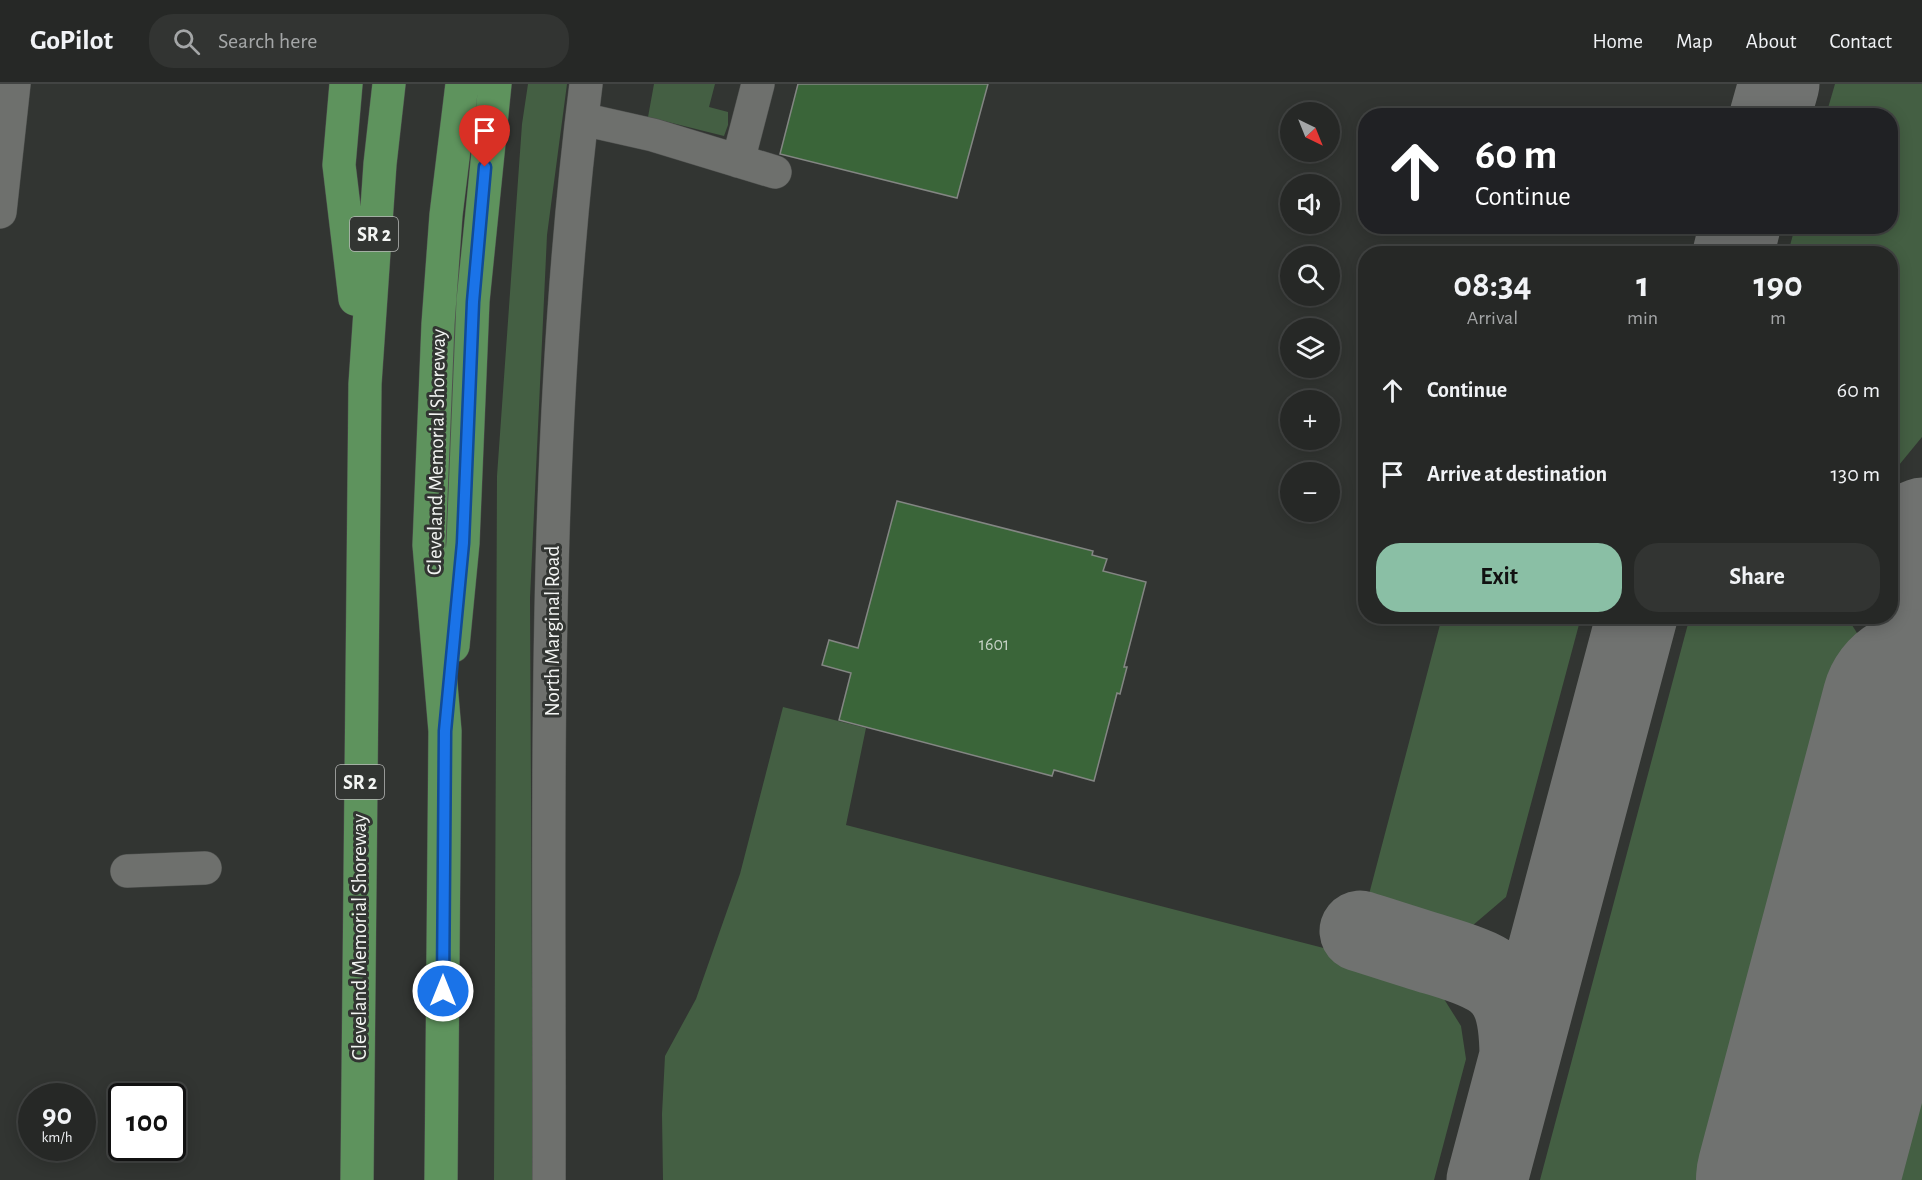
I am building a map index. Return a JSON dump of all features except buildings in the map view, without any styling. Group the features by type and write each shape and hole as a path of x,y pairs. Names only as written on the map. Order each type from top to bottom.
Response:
{"highway":[{"path":"346,84 339,165 365,384"},
{"name":"Cleveland Memorial Shoreway","path":"357,1180 365,384 379,175 389,84"},
{"name":"Cleveland Memorial Shoreway","path":"441,1180 445,731 429,545 446,226 462,84"},
{"path":"445,731 463,543 473,302 495,84"}],"street":[{"path":"0,212 14,84"},
{"name":"North Marginal Road","path":"549,1180 555,445 565,280 586,84"},
{"path":"738,161 758,84"},
{"path":"582,119 653,135 775,172"},
{"path":"127,871 205,868"}],"green space":[{"path":"528,84 567,84 547,235 530,598 533,1180 494,1180 497,476 522,124"},
{"path":"654,84 715,84 709,107 728,112 728,125 724,136 648,117"},
{"path":"1835,84 1922,84 1922,437 1898,466 1898,246 1790,246 1793,234 1898,234 1898,108 1828,108"},
{"path":"1440,624 1579,624 1506,897 1472,926 1440,929 1386,915 1367,902"},
{"path":"1688,624 1851,624 1857,633 1864,664 1726,1180 1540,1180"},
{"path":"783,707 866,728 846,825 1386,964 1419,979 1444,999 1461,1026 1466,1059 1434,1180 663,1180 662,1114 665,1056 696,999 740,874"},
{"path":"1922,973 1922,1180 1867,1180"}],"taxiway":[{"path":"1772,108 1779,84"},
{"path":"1735,246 1738,234"},
{"path":"1898,528 1922,518"},
{"path":"1898,592 1908,613 1918,648 1919,722"},
{"path":"1487,1180 1635,624"},
{"path":"1360,931 1461,963 1492,977 1511,998 1516,1013 1520,1055"}],"runway":[{"path":"1797,1180 1922,710"}],"route":[{"path":"443,991 445,731 463,543 466,415 485,167"}]}
